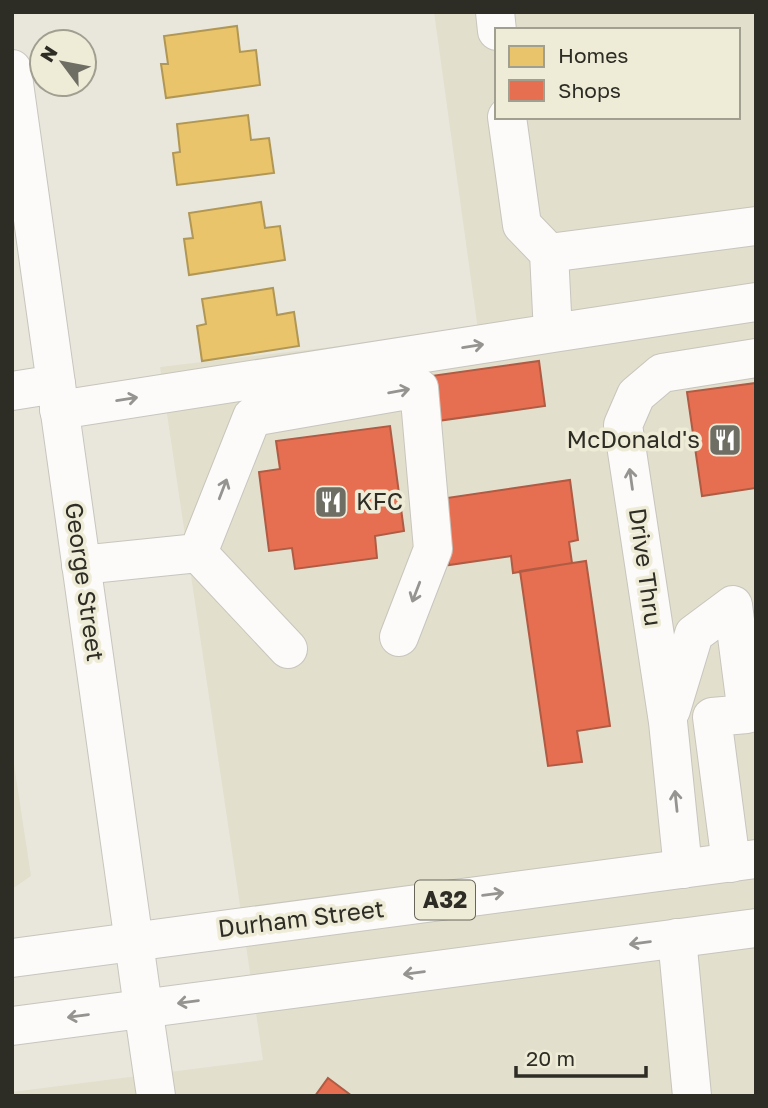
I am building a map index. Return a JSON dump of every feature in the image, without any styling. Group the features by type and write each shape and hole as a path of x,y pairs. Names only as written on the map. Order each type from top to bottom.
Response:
{"main road":[{"name":"George Street","path":"12,69 156,1096"},
{"path":"507,119 522,225 549,253 553,333"},
{"path":"549,253 756,226"},
{"path":"12,391 58,397 553,333 756,302"},
{"name":"Drive Thru","path":"683,869 668,722 623,425 636,395 662,373 756,358"},
{"path":"198,553 251,417 419,388 433,549 400,636"},
{"path":"81,565 198,553"},
{"path":"198,553 288,649"},
{"path":"668,722 694,634 733,605 747,714 712,717 744,861"},
{"name":"Durham Street","path":"12,958 744,861"},
{"path":"12,1026 756,928"},
{"path":"677,939 692,1096"}],"shaded area":[{"path":"434,12 756,12 756,1096 12,1096 12,1092 263,1060 160,367 478,330"},
{"path":"12,751 31,876 12,889"}],"building: Homes":[{"path":"237,26 240,52 256,50 260,85 166,98 161,64 168,64 164,36"},
{"path":"248,115 251,140 269,138 274,173 177,185 173,153 180,152 177,124"},
{"path":"261,202 265,228 280,226 285,260 189,275 184,239 193,238 189,213"},
{"path":"273,288 277,315 294,312 299,346 202,361 197,326 206,324 202,299"}],"building: Shops":[{"path":"539,361 545,406 430,422 424,377"},
{"name":"McDonald's","path":"756,383 756,488 702,496 687,392"},
{"name":"KFC","path":"390,426 404,531 375,536 377,558 295,569 292,548 269,551 259,472 280,469 276,441"},
{"path":"570,480 578,540 569,542 572,563 513,573 511,556 449,565 440,499"},
{"path":"586,561 610,726 577,731 582,762 548,766 520,571"},
{"path":"328,1078 352,1096 315,1096"}],"place":[{"name":"McDonald's","path":"725,440"},
{"name":"KFC","path":"331,502"}]}
